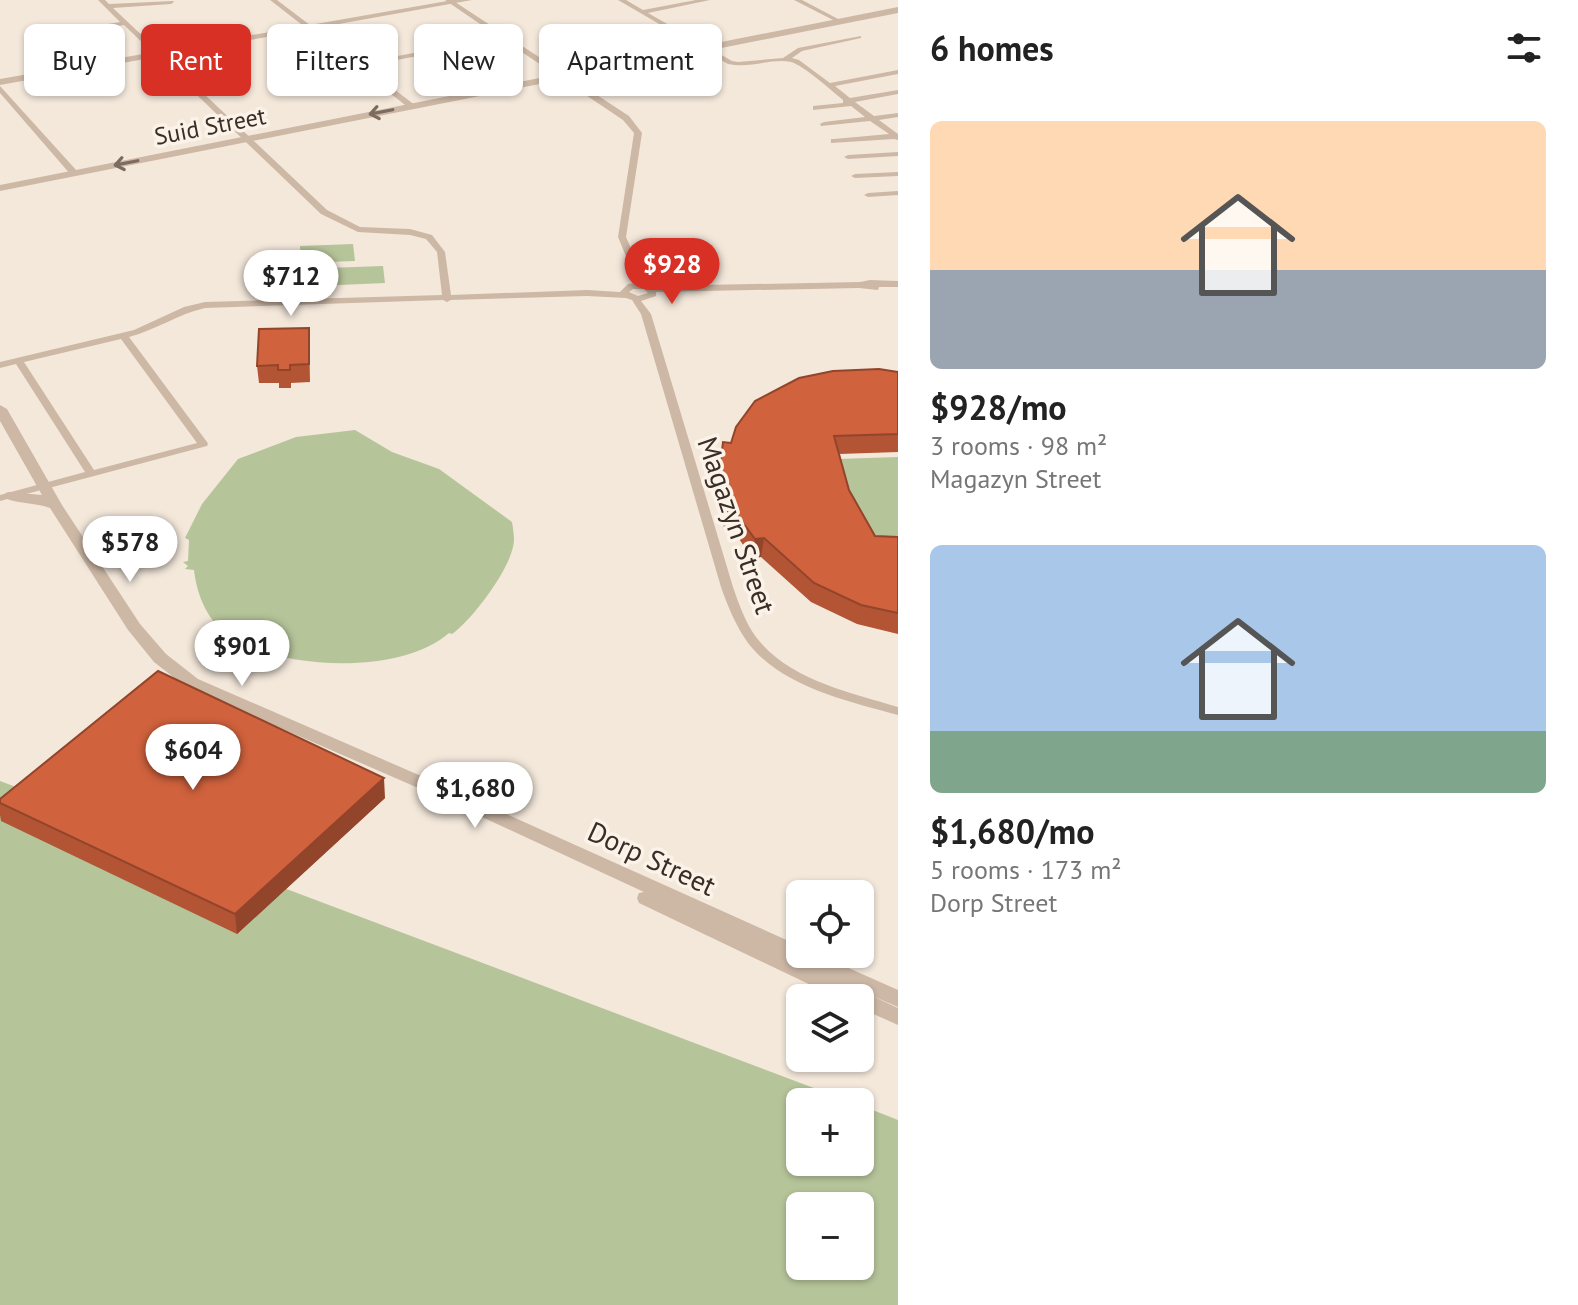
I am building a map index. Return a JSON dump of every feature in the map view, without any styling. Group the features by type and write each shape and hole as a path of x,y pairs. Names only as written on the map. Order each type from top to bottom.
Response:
{"street":[{"path":"273,0 304,24"},
{"path":"324,24 468,0"},
{"path":"621,0 663,24"},
{"path":"642,12 707,0"},
{"path":"797,0 839,21"},
{"path":"450,1 484,24"},
{"path":"104,3 171,2"},
{"path":"104,3 141,38"},
{"name":"Suid Street","path":"722,45 898,10"},
{"path":"119,24 125,23"},
{"path":"786,59 800,49 859,37"},
{"path":"74,173 0,85 141,57"},
{"path":"722,57 738,65 786,59 805,66 848,103 897,137"},
{"path":"829,85 898,72"},
{"name":"Suid Street","path":"0,188 539,81"},
{"path":"816,108 898,92"},
{"path":"398,95 412,106"},
{"path":"202,96 334,218 365,230 410,232 429,237 441,252 447,299"},
{"path":"592,96 626,118 638,131 622,237 639,291"},
{"path":"824,124 898,115"},
{"path":"834,141 897,137"},
{"path":"848,157 898,154"},
{"path":"855,176 898,174"},
{"path":"868,195 898,193"},
{"path":"0,365 146,329 201,305 898,284"},
{"name":"Magazyn Street","path":"639,291 692,475 734,604 747,632 765,654 805,678 828,689 898,711"},
{"path":"4,497 203,444 123,335"},
{"path":"19,361 91,473"},
{"name":"Dorp Street","path":"0,409 55,505 143,640 192,683 208,690 217,699 644,892 898,999"},
{"path":"4,497 38,498 55,505"},
{"name":"Dorp Street","path":"644,892 828,984"},
{"name":"Dorp Street","path":"874,1006 898,1017"}],"green space":[{"path":"353,244 355,261 301,263 300,246"},
{"path":"383,266 385,283 271,288 271,270"},
{"path":"355,430 392,452 439,469 512,522 512,552 499,579 452,634 403,656 373,661 311,662 254,649 232,638 210,617 201,599 194,570 185,569 188,566 183,562 188,561 189,540 185,538 202,504 238,459 296,437"},
{"path":"898,457 898,548 875,549 837,459"},
{"path":"0,781 814,1088 786,1088 786,1176 874,1176 874,1111 898,1120 898,1305 0,1305"}],"building":[{"path":"309,328 309,364 290,365 290,370 278,370 278,365 257,366 259,329"},
{"path":"879,369 898,372 898,434 834,436 849,490 875,536 898,537 898,613 861,605 814,583 764,538 755,539 735,512 727,512 714,467 720,467 723,442 731,443 736,427 755,401 799,378 833,371"},
{"path":"158,671 384,778 235,914 0,803 0,799"}]}
